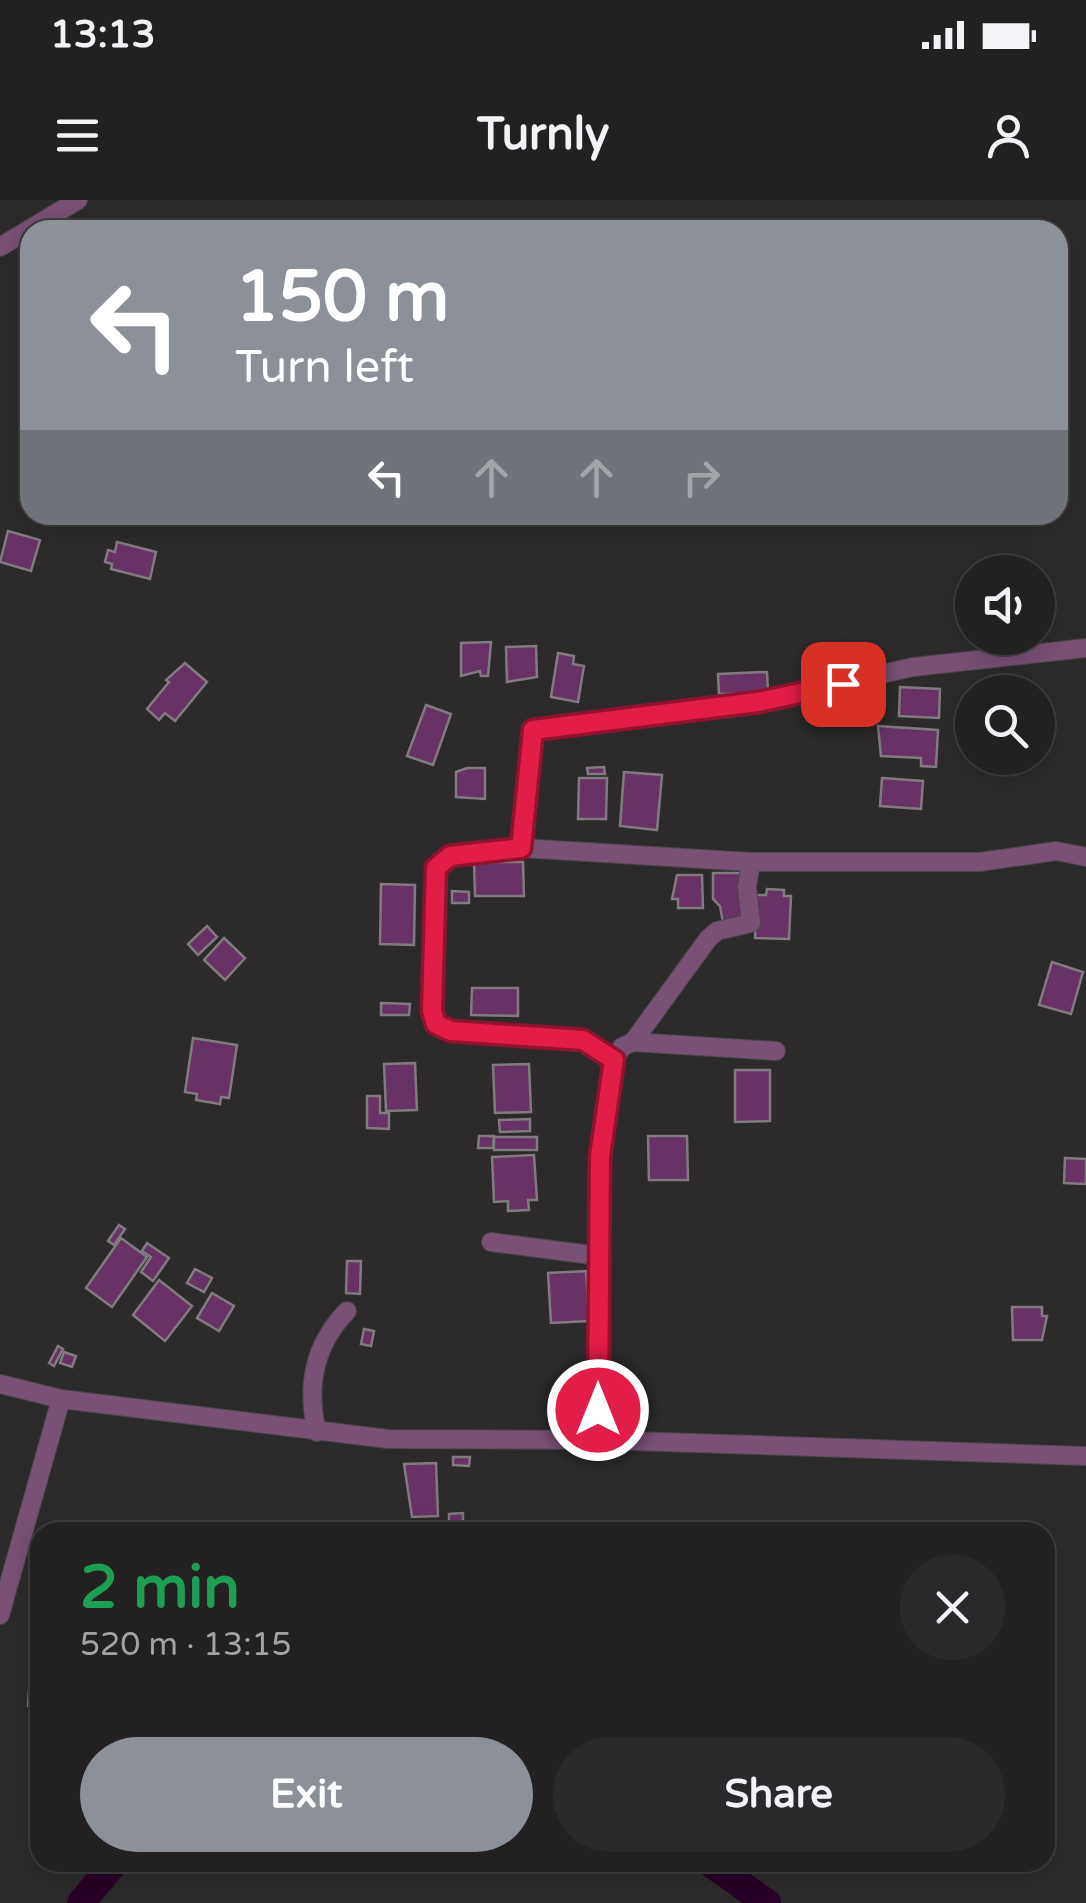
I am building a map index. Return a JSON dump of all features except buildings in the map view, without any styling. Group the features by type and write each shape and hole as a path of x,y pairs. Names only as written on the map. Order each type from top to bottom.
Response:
{"street":[{"path":"46,220 78,200"},
{"path":"521,848 533,730 758,702 914,667 1086,648"},
{"path":"614,1060 583,1040 451,1031 436,1024 432,1011 436,868 450,856 521,848 750,862 980,862 1056,851 1086,857"},
{"path":"633,1042 716,931 752,923 747,886 750,862"},
{"path":"602,1440 600,1156 614,1060 622,1046 633,1042 776,1051"},
{"path":"492,1242 599,1256"},
{"path":"317,1432 310,1402 317,1353 348,1311"},
{"path":"0,1384 61,1399 388,1440 602,1440 1086,1456"},
{"path":"0,1615 61,1399"}],"waterway":[{"path":"81,1903 107,1872"},
{"path":"723,1872 767,1903"}],"route":[{"path":"598,1410 600,1156 614,1060 583,1040 451,1031 436,1024 432,1011 436,868 450,856 521,848 533,730 758,702 843,684"}]}
